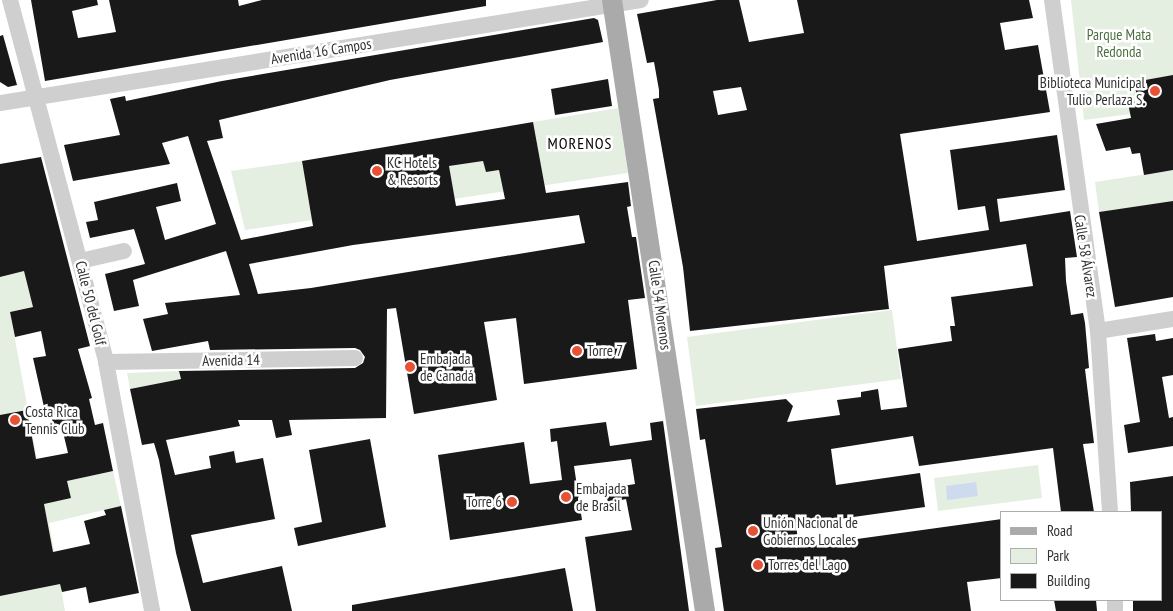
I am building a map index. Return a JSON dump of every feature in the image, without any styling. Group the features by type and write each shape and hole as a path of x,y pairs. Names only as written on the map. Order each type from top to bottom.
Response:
{"main road":[{"name":"Calle 54 Morenos","path":"612,3 660,304 705,611"}],"street":[{"name":"Calle 50 del Golf","path":"10,0 34,97 106,362 152,611"},
{"name":"Avenida 16 Campos","path":"0,103 612,3 641,0"},
{"name":"Calle 58 Álvarez","path":"1052,0 1098,331 1110,511"},
{"path":"80,261 124,251"},
{"path":"1098,331 1173,319"},
{"name":"Avenida 14","path":"106,362 355,358"}],"green space":[{"name":"Parque Mata Redonda","path":"1071,0 1173,0 1173,75 1135,82 1138,101 1129,103 1131,114 1084,120"},
{"path":"618,108 628,173 245,230 231,171 302,161 312,218 449,166 483,161 486,172 499,170 533,122"},
{"path":"1173,170 1173,201 1099,212 1095,182"},
{"name":"Costa Rica Tennis Club","path":"24,271 30,294 75,285 77,296 10,312 45,503 71,498 67,481 113,471 121,506 49,523 65,611 0,611 0,277"},
{"path":"892,310 901,379 696,406 687,337"},
{"path":"179,371 181,379 130,389 127,373"},
{"path":"1038,465 1042,498 938,511 934,478"}],"water":[{"path":"976,482 978,496 947,500 946,486"}],"building":[{"path":"31,0 97,0 98,5 72,11 78,38 116,32 109,0 238,0 239,6 262,0 486,0 486,6 45,81"},
{"path":"717,0 739,0 749,42 804,33 797,0 1029,0 1033,18 1000,23 1005,50 1038,45 1050,112 900,134 917,241 989,230 985,206 958,210 950,150 1057,135 1065,190 997,199 1000,222 1070,211 1077,257 1065,258 1066,281 1071,315 1083,313 1085,323 1089,368 1085,369 1094,443 1083,444 1094,511 1061,511 1053,448 919,466 913,436 831,449 836,485 920,473 925,507 796,525 799,547 1000,519 1000,578 967,582 971,611 724,611 715,548 722,547 705,439 700,440 696,409 786,399 793,406 787,422 840,415 837,400 861,397 861,392 878,389 881,410 907,407 898,349 952,341 950,326 955,326 951,297 1033,286 1026,244 884,266 889,309 690,331 683,267 653,99 659,98 659,90 654,62 647,63 637,14","holes":["741,87 747,110 718,115 713,91"]},
{"path":"594,18 598,20 603,42 390,80 219,120 223,138 207,141 241,240 313,226 302,161 533,122 546,193 628,182 631,206 627,207 632,237 636,237 645,298 628,300 637,369 524,384 516,318 484,322 497,400 414,414 396,308 387,309 386,418 289,420 292,435 276,438 272,420 238,420 240,426 166,440 175,475 211,468 209,456 234,451 236,463 263,458 275,519 191,535 203,583 282,566 292,611 191,611 176,553 159,460 154,443 142,445 130,389 181,379 179,371 355,368 363,363 365,357 360,350 355,348 210,350 208,341 152,351 143,319 168,314 165,303 240,295 226,251 133,280 139,306 114,311 105,274 145,264 134,229 90,238 86,222 98,220 94,202 177,183 181,201 156,207 165,240 216,224 188,136 162,143 170,164 73,181 64,145 120,135 110,99 125,96 126,101 222,81","holes":["483,161 486,172 499,170 505,199 456,206 449,166","579,215 585,243 311,288 258,294 249,264 353,245"]},
{"path":"3,35 17,85 8,87 0,82 0,36"},
{"path":"1173,75 1173,170 1144,175 1140,153 1132,154 1130,147 1106,151 1096,124 1131,118 1128,103 1138,101 1134,82"},
{"path":"608,79 612,106 555,115 551,89"},
{"path":"41,157 90,346 78,349 92,398 89,399 95,425 103,423 113,471 67,481 71,498 44,504 53,552 90,544 84,521 106,515 104,510 121,506 139,593 89,603 86,587 62,592 60,584 0,596 0,415 27,410 36,459 68,453 62,428 54,429 51,415 46,416 33,358 46,356 41,331 15,337 10,312 33,307 24,271 0,277 0,164"},
{"path":"1173,201 1173,297 1115,307 1099,212"},
{"path":"1155,334 1156,341 1173,338 1173,375 1162,377 1169,418 1173,417 1173,446 1128,453 1124,425 1140,422 1127,338"},
{"path":"663,421 689,611 596,611 585,537 632,530 626,499 608,503 605,489 635,484 631,459 574,466 582,520 450,540 438,455 524,442 530,484 562,480 557,441 551,442 550,429 606,422 610,446 652,440 650,423"},
{"path":"370,439 386,527 298,546 294,528 322,522 309,450"},
{"path":"1173,476 1173,611 1133,611 1133,601 1163,601 1163,511 1131,511 1130,482"},
{"path":"565,568 573,611 352,611 352,605"},
{"path":"1054,601 1096,601 1097,611 1056,611"}],"place":[{"name":"Biblioteca Municipal Tulio Perlaza S.","path":"1155,91"},
{"name":"KC Hotels & Resorts","path":"377,171"},
{"name":"Torre 7","path":"577,351"},
{"name":"Embajada de Canadá","path":"410,367"},
{"name":"Costa Rica Tennis Club","path":"15,420"},
{"name":"Embajada de Brasil","path":"566,497"},
{"name":"Torre 6","path":"512,502"},
{"name":"Unión Nacional de Gobiernos Locales","path":"753,531"},
{"name":"Torres del Lago","path":"758,565"}],"district":[{"name":"MORENOS","path":"580,143"}]}
